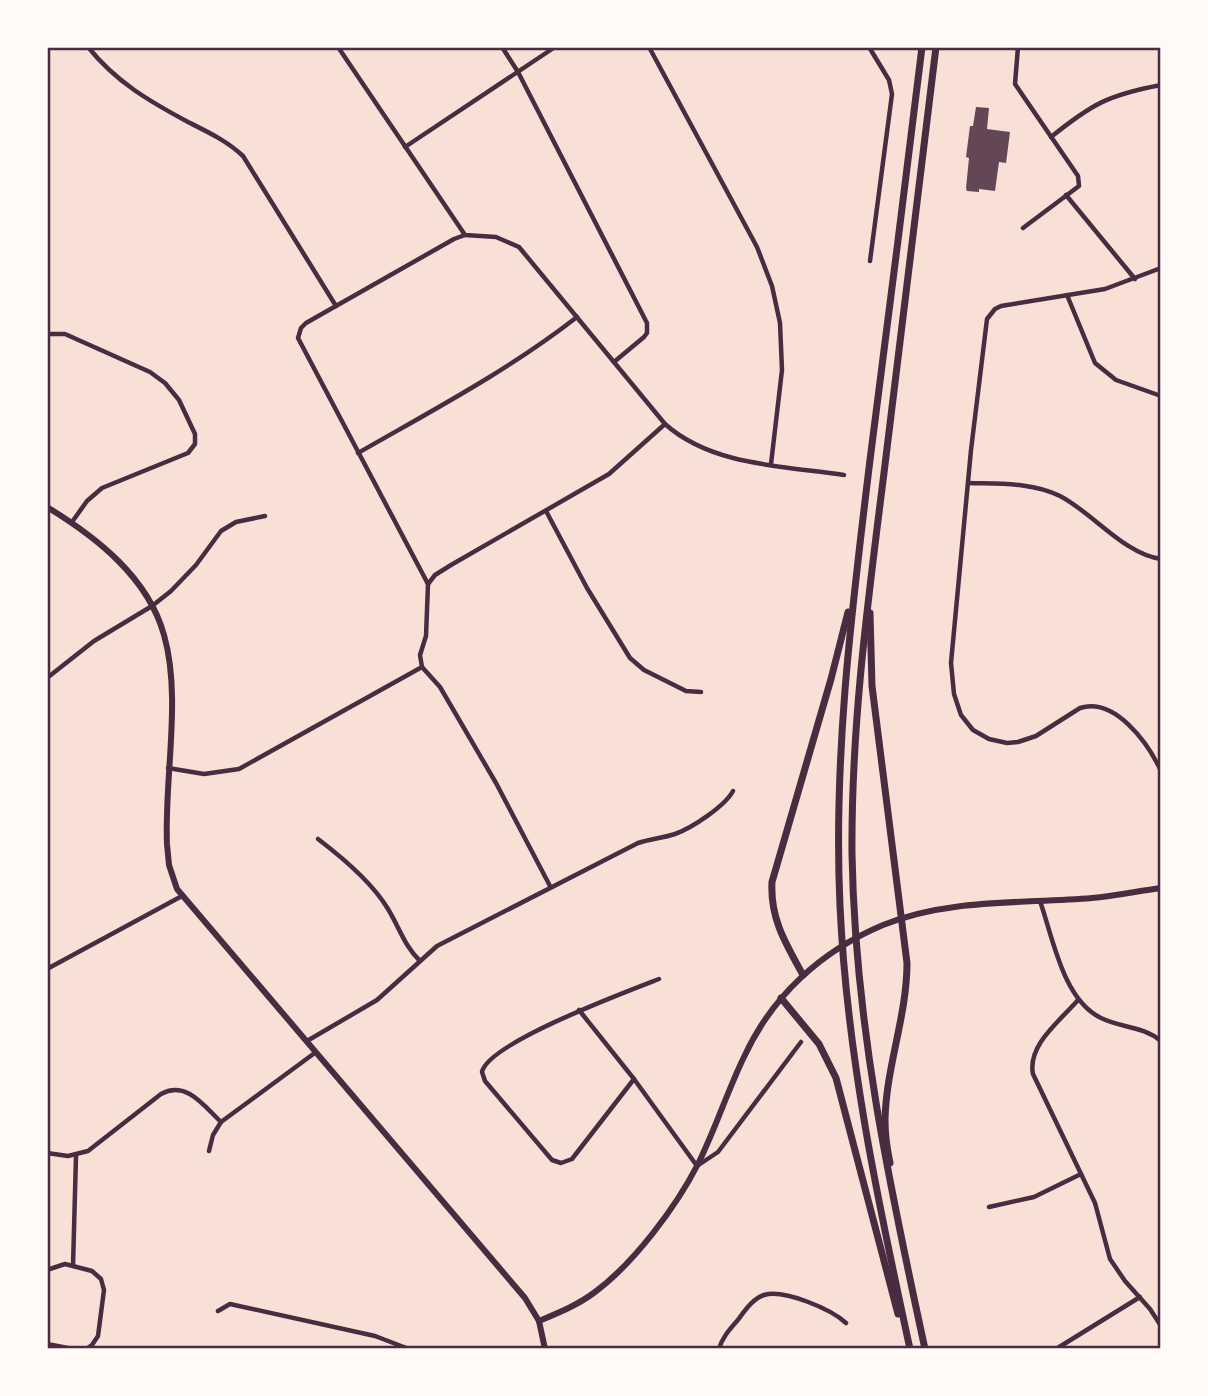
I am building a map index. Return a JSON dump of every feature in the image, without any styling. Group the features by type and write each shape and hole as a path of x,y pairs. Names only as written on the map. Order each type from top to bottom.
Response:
{"highway":[{"path":"909,1349 863,1125 850,1037 841,932 839,780 854,591 922,47"},
{"path":"925,1349 873,1097 857,950 852,856 860,670 936,47"},
{"path":"870,584 872,686 906,953 906,984 885,1123 907,1267"},
{"path":"803,975 776,924 772,882 854,591"},
{"path":"781,998 819,1044 836,1078 909,1349"}],"main road":[{"path":"47,507 72,522 118,561 152,606 164,635 170,667 167,844 173,878 182,896 525,1298 539,1321 545,1349"},
{"path":"539,1321 582,1301 619,1271 665,1218 697,1166 750,1044 781,998 803,975 850,941 902,918 949,907 1094,898 1161,888"}],"street":[{"path":"88,47 110,72 136,93 226,142 243,156 336,306"},
{"path":"338,47 465,235"},
{"path":"502,47 518,72 647,323 644,337 614,362"},
{"path":"405,147 555,47"},
{"path":"649,47 752,238 772,286 780,323 782,370 771,464"},
{"path":"869,47 889,80 892,94 870,261"},
{"path":"1018,47 1014,84 1078,176 1079,186 1023,228"},
{"path":"1051,137 1103,100 1128,91 1161,85"},
{"path":"1066,195 1135,279"},
{"path":"551,886 496,783 440,687 422,667 420,655 426,636 428,584 298,338 301,328 454,239 465,235 496,237 519,247 666,424 686,441 711,453 844,475"},
{"path":"1161,268 1105,289 1001,306 987,319 951,663 957,706 965,722 989,740 1018,743 1036,736 1080,708 1102,706 1115,713 1147,746 1161,771"},
{"path":"1067,295 1095,363 1116,380 1161,396"},
{"path":"358,453 497,374 577,317"},
{"path":"47,334 65,334 156,376 178,400 195,439 188,453 102,488 87,501 72,522"},
{"path":"428,584 435,575 450,565 615,470 666,424"},
{"path":"968,483 1026,486 1050,491 1072,503 1136,551 1161,559"},
{"path":"545,511 630,659 644,670 686,691 701,692"},
{"path":"47,678 94,641 152,606 184,579 220,531 236,522 265,516"},
{"path":"168,768 204,774 239,769 422,667"},
{"path":"306,1041 377,1000 437,946 638,843 687,828 729,800 733,792"},
{"path":"318,839 333,850 378,895 411,952 420,961"},
{"path":"47,969 182,896"},
{"path":"1040,901 1068,982 1078,1000 1100,1018 1143,1030 1161,1041"},
{"path":"634,1079 572,1159 561,1163 552,1160 485,1081 482,1072 488,1059 579,1010 659,979"},
{"path":"1078,1000 1037,1048 1031,1068 1095,1203 1102,1238 1110,1259 1161,1326"},
{"path":"579,1010 634,1079 697,1166 718,1152 801,1042"},
{"path":"209,1151 213,1135 221,1122 316,1052"},
{"path":"47,1153 76,1156 88,1151 167,1091 179,1089 193,1096 221,1122"},
{"path":"73,1266 76,1156"},
{"path":"989,1207 1034,1197 1082,1174"},
{"path":"47,1270 57,1265 73,1266 92,1271 101,1279 103,1284 98,1336 86,1349"},
{"path":"719,1349 723,1338 752,1302 764,1295 783,1295 829,1310 846,1323"},
{"path":"1056,1349 1140,1297"},
{"path":"218,1311 230,1304 375,1336 409,1349"},
{"path":"47,1344 73,1349"}],"building":[{"path":"976,107 989,108 987,129 1010,132 1006,163 999,162 995,191 967,191 966,188 969,158 966,157 970,126 973,126"}]}
